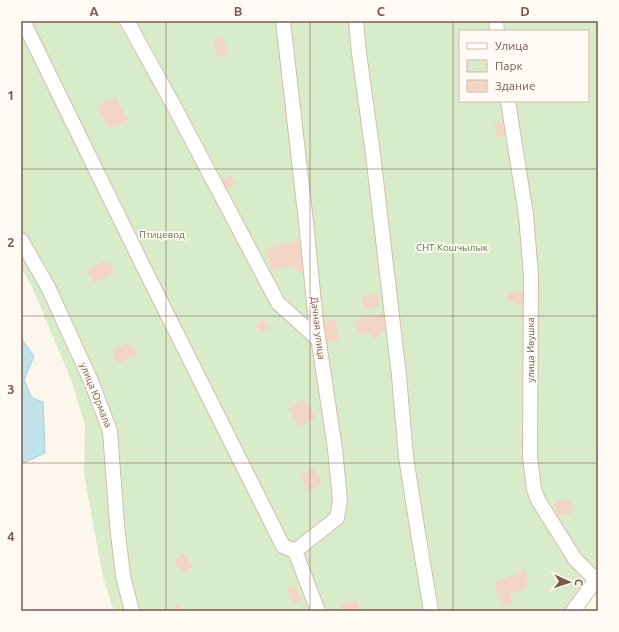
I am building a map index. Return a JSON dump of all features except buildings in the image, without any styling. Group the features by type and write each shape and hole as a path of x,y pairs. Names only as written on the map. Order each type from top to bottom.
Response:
{"street":[{"path":"23,21 283,546 295,551 318,611"},
{"path":"127,21 179,115 278,303 318,339"},
{"name":"Дачная улица","path":"283,21 306,215 316,323 335,449 340,500 337,518 295,551"},
{"path":"356,21 399,376 406,457 431,611"},
{"name":"улица Ивушка","path":"508,102 526,215 531,275 530,457 534,489 538,500 575,559 597,578"},
{"name":"улица Юрмала","path":"21,240 52,294 91,381 110,431 117,525 123,576 132,611"},
{"path":"573,611 597,578"}],"green space":[{"path":"21,21 598,21 598,567 565,611 114,611 103,577 84,475 85,425 72,382 32,287 21,268"}],"water":[{"path":"21,338 34,356 24,380 32,398 43,402 45,453 21,464"}],"park label":[{"name":"Птицевод","path":"162,234"},
{"name":"СНТ Кошчылык","path":"452,247"}]}
